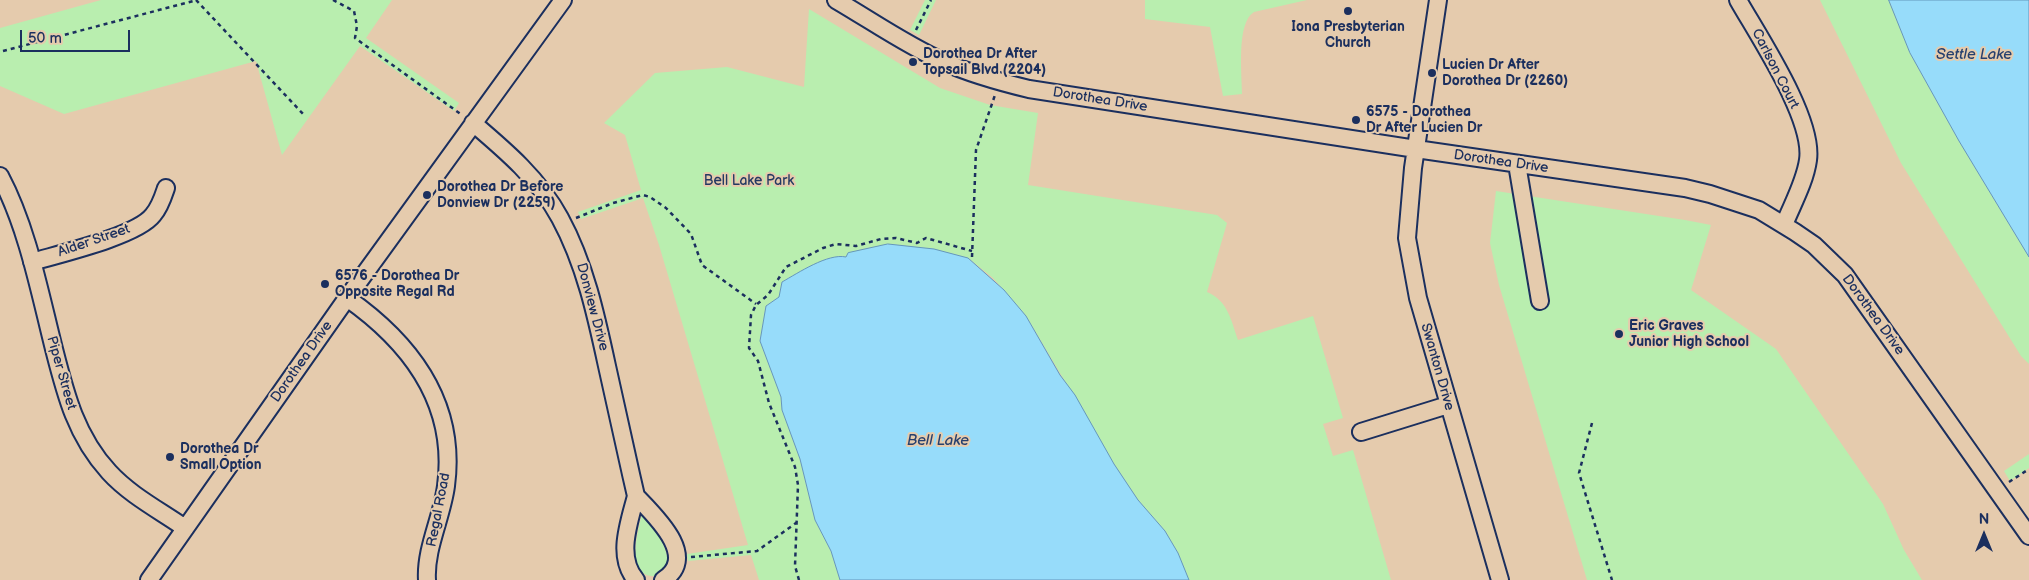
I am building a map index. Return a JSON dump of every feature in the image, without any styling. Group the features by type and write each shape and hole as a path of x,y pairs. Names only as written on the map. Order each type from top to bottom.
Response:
{"street":[{"name":"Dorothea Drive","path":"149,580 347,298 563,0"},
{"name":"Dorothea Drive","path":"836,0 908,44 943,62 1000,82 1051,93 1685,188 1758,210 1814,245 1845,275 2029,536"},
{"name":"Swanton Drive","path":"1438,0 1408,213 1408,248 1418,298 1500,580"},
{"name":"Carlson Court","path":"1738,0 1787,87 1808,146 1808,162 1784,226"},
{"name":"Donview Drive","path":"473,123 522,166 541,189 563,223 578,257 593,301 636,496 624,554 626,564 636,580"},
{"path":"1517,164 1540,301"},
{"name":"Piper Street","path":"0,176 7,189 32,262 68,406 80,430 94,452 114,477 126,488 185,528"},
{"name":"Alder Street","path":"32,262 124,233 141,224 152,217 166,188"},
{"name":"Regal Road","path":"347,298 374,317 414,358 433,392 443,424 448,455 446,486 430,555 427,580"},
{"path":"1362,432 1448,405"},
{"name":"Donview Drive","path":"636,496 670,537 677,549 678,559"},
{"path":"663,580 673,570 678,559"}],"path":[{"path":"3,52 197,0 304,115"},
{"path":"332,0 354,11 357,26 354,38 473,123"},
{"path":"914,34 931,0"},
{"path":"972,257 976,150 1000,82"},
{"path":"563,223 613,203 643,195 650,197 666,208 691,234 702,265 756,305"},
{"path":"799,580 795,566 798,485 796,467 768,403 758,361 750,348 751,314 756,305 768,295 786,267 823,248 836,244 856,246 867,241 896,238 917,243 926,238 972,252"},
{"path":"1592,424 1579,473 1612,580"},
{"path":"1997,490 2029,468"},
{"path":"678,559 757,551 796,523"}],"green space":[{"path":"101,0 392,0 366,38 459,103 454,111 360,46 282,155 256,61 64,114 0,86 0,28"},
{"path":"925,0 936,0 919,35 910,30"},
{"path":"1145,0 1307,0 1254,12 1248,18 1242,38 1241,50 1242,94 1223,96 1210,27 1145,19"},
{"path":"1820,0 1889,0 1910,53 1959,141 2029,257 2029,364 2021,356 1901,163"},
{"name":"Bell Lake Park","path":"809,9 940,88 990,105 1038,113 1028,185 1217,215 1227,223 1207,292 1220,300 1228,312 1238,340 1313,316 1343,418 1323,424 1333,456 1353,450 1391,580 1189,580 1178,553 1165,531 1138,500 1114,464 1026,316 993,278 968,258 960,256 868,248 782,282 779,297 766,306 760,341 781,397 782,410 800,459 815,520 831,551 840,580 759,580 751,555 688,561 687,554 748,545 659,245 643,198 581,219 578,212 641,190 625,135 604,123 655,73 727,67 804,87"},
{"path":"1496,191 1711,225 1691,290 1776,349 1883,504 1904,550 1922,580 1587,580 1499,285 1490,243"},
{"path":"2029,454 2029,468 2010,481 2004,471"},
{"path":"642,513 660,537 666,550 668,565 659,576 648,575 641,571 637,563 635,554 636,543"}],"water":[{"name":"Settle Lake","path":"1889,0 2029,0 2029,257 1959,141 1910,53"},
{"name":"Bell Lake","path":"888,244 934,249 968,258 1004,290 1026,316 1060,375 1075,395 1114,464 1138,500 1165,531 1178,553 1189,580 840,580 831,551 815,520 800,459 782,410 781,397 760,341 766,306 779,297 782,282 822,261 846,257 848,253"}],"place":[{"name":"Iona Presbyterian Church","path":"1348,11"},
{"name":"Dorothea Dr After Topsail Blvd (2204)","path":"913,62"},
{"name":"Lucien Dr After Dorothea Dr (2260)","path":"1432,73"},
{"name":"6575 - Dorothea Dr After Lucien Dr","path":"1356,120"},
{"name":"Dorothea Dr Before Donview Dr (2259)","path":"427,195"},
{"name":"6576 - Dorothea Dr Opposite Regal Rd","path":"325,284"},
{"name":"Eric Graves Junior High School","path":"1619,334"},
{"name":"Dorothea Dr Small Option","path":"170,457"}]}
